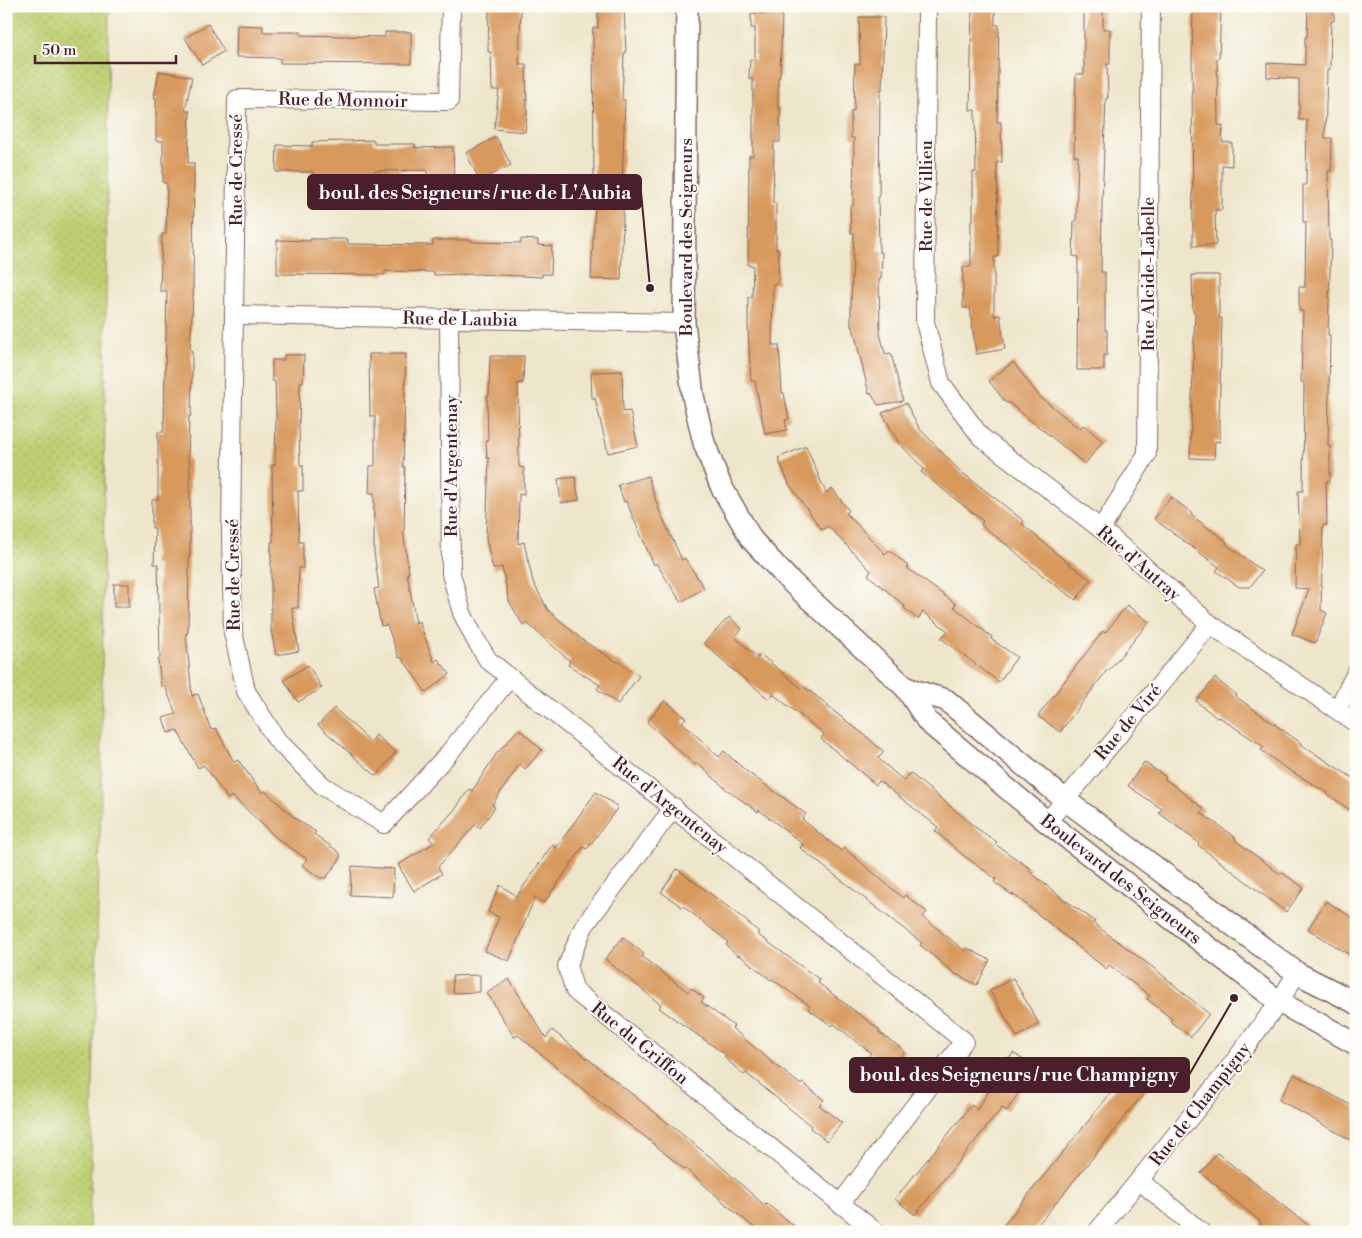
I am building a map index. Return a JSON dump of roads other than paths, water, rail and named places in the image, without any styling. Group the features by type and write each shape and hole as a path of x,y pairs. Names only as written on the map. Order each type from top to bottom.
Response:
{"street":[{"name":"Rue de Monnoir","path":"236,99 449,101 451,6"},
{"name":"Boulevard des Seigneurs","path":"687,6 684,322 693,396 704,443 721,486 752,540 788,579 906,688 928,722 1047,822 1279,1002 1356,1044"},
{"name":"Rue de Villieu","path":"927,6 925,322 941,383"},
{"name":"Rue Alcide-Labelle","path":"1101,529 1147,454 1151,6"},
{"name":"Rue de Cressé","path":"236,99 231,532 232,632 246,691 277,740 323,786 384,824 449,753 510,676"},
{"name":"Rue de Laubia","path":"235,315 684,322"},
{"name":"Rue d'Argentenay","path":"449,318 451,574 462,613 488,660 964,1041 840,1204"},
{"name":"Rue d'Autray","path":"941,383 981,437 1101,529 1210,624 1356,723"},
{"name":"Rue de Viré","path":"1047,822 1210,624"},
{"path":"1337,710 1356,673"},
{"name":"Boulevard des Seigneurs","path":"906,688 946,700 1064,799 1298,973 1356,1003"},
{"name":"Rue du Griffon","path":"674,807 584,926 567,966 575,991 876,1232"},
{"name":"Rue de Champigny","path":"1097,1232 1140,1181 1279,1002 1298,973"},
{"path":"1140,1181 1201,1232"}],"place":[{"name":"boul. des Seigneurs / rue de L'Aubia","path":"650,288"},
{"name":"boul. des Seigneurs / rue Champigny","path":"1234,998"}]}
